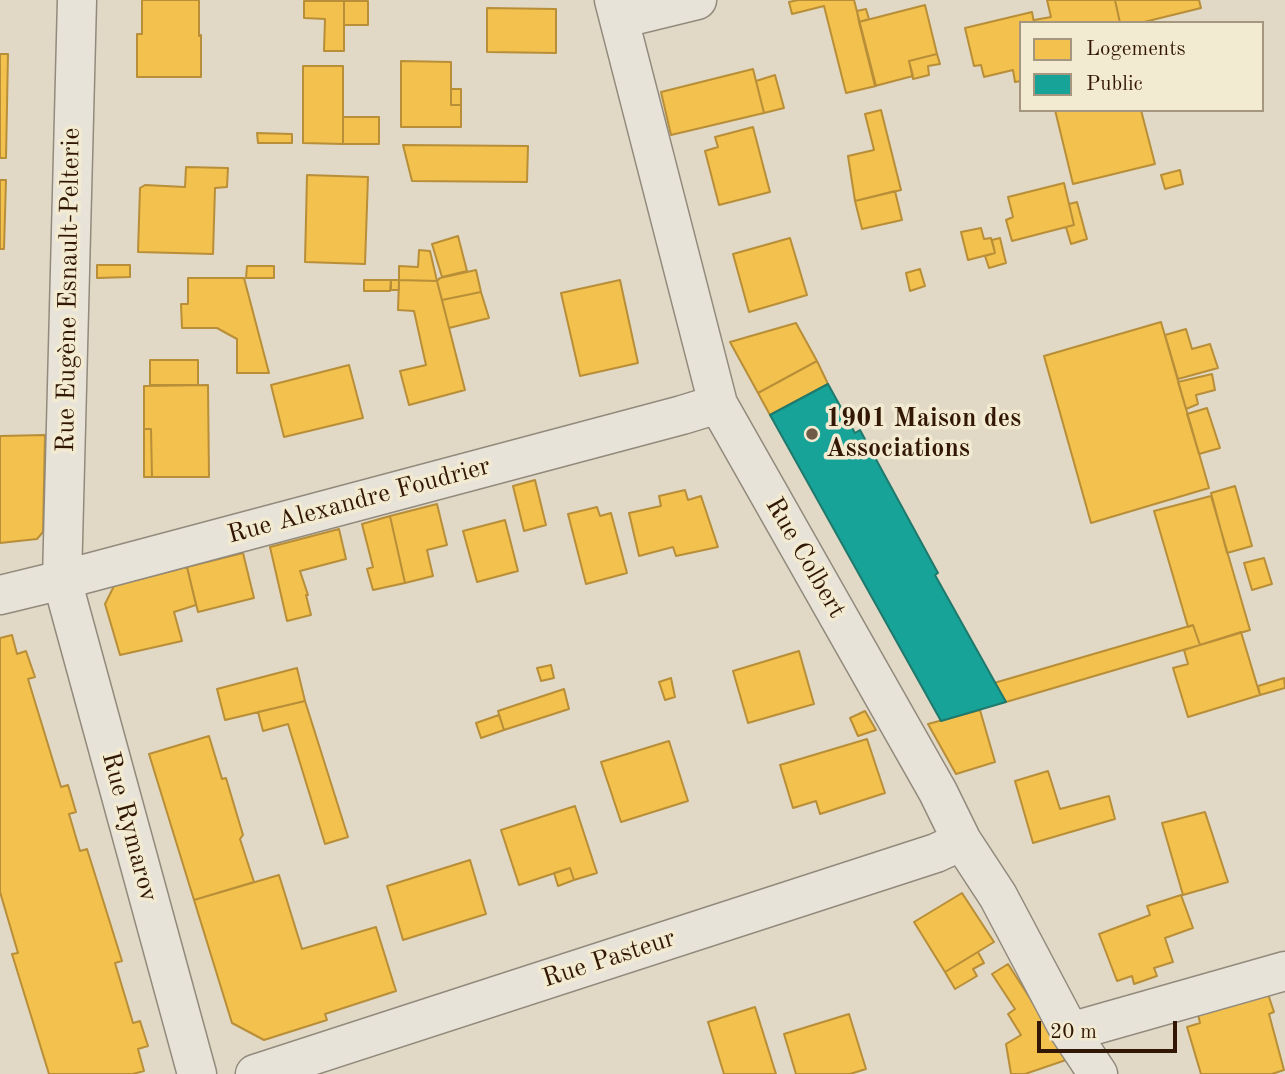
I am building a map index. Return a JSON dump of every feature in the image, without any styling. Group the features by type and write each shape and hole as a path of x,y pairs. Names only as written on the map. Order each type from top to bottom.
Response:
{"street":[{"name":"Rue Eugène Esnault-Pelterie","path":"62,580 77,0"},
{"path":"617,10 697,0"},
{"name":"Rue Colbert","path":"617,10 718,404 938,792 962,841 998,896 1070,1032 1098,1074"},
{"name":"Rue Alexandre Foudrier","path":"0,595 718,404"},
{"name":"Rue Rymarov","path":"62,580 197,1074"},
{"name":"Rue Pasteur","path":"255,1074 936,853 962,841"},
{"path":"1070,1032 1285,971"}],"building: Logements":[{"path":"142,0 199,0 201,77 137,77 137,34 142,34"},
{"path":"854,0 876,86 846,93 824,6 792,14 789,2"},
{"path":"1047,0 1115,0 1120,21 1034,21 1051,17"},
{"path":"1115,0 1199,0 1201,8 1148,21 1120,21"},
{"path":"304,1 344,1 344,51 324,51 325,19 304,18"},
{"path":"344,1 368,1 368,25 344,25"},
{"path":"925,5 937,54 909,61 913,76 875,86 859,22"},
{"path":"487,8 556,9 556,53 487,52"},
{"path":"866,9 869,19 859,22 857,11"},
{"path":"1032,12 1034,21 1019,21 1019,81 1015,82 1013,70 984,77 981,65 974,66 965,28"},
{"path":"0,54 8,54 6,158 0,158"},
{"path":"937,54 940,64 928,66 929,75 913,79 909,61"},
{"path":"401,61 451,62 451,105 461,105 461,127 401,127"},
{"path":"303,66 343,66 343,144 303,143"},
{"path":"753,69 764,113 671,135 661,92"},
{"path":"775,75 784,108 764,113 756,81"},
{"path":"451,89 461,89 461,105 451,105"},
{"path":"881,110 901,190 855,201 848,156 874,150 865,114"},
{"path":"1055,112 1142,112 1155,164 1073,184"},
{"path":"343,117 379,117 379,144 343,144"},
{"path":"753,127 770,192 719,205 705,151 718,147 715,137"},
{"path":"257,133 292,134 292,143 258,143"},
{"path":"403,145 528,146 527,182 412,181"},
{"path":"186,167 228,168 227,187 215,188 213,254 138,252 140,188 145,185 185,187"},
{"path":"1180,170 1183,184 1165,189 1161,175"},
{"path":"307,175 368,177 365,264 305,262"},
{"path":"0,180 6,180 4,249 0,249"},
{"path":"1064,183 1074,225 1012,241 1006,220 1013,217 1008,197"},
{"path":"895,191 902,220 862,229 855,201"},
{"path":"1077,202 1087,239 1071,244 1066,227 1074,225 1069,204"},
{"path":"981,228 984,239 991,238 995,253 968,260 961,232"},
{"path":"458,236 467,271 442,277 432,244"},
{"path":"790,238 807,295 749,312 733,254"},
{"path":"1000,238 1006,263 989,268 985,256 995,253 992,240"},
{"path":"419,250 430,251 437,281 399,280 399,266 418,267"},
{"path":"97,265 130,265 130,277 97,278"},
{"path":"247,266 274,266 274,278 246,278"},
{"path":"920,269 925,286 910,291 906,273"},
{"path":"476,270 481,292 442,300 437,281 440,278"},
{"path":"188,278 244,278 269,373 237,373 237,339 217,328 182,328 181,304 188,304"},
{"path":"364,280 391,280 390,291 364,291"},
{"path":"391,280 399,280 399,290 391,290"},
{"path":"399,280 437,281 465,390 409,405 400,371 426,365 414,311 398,310"},
{"path":"620,280 638,363 580,376 561,293"},
{"path":"481,292 489,318 449,328 442,300"},
{"path":"1161,322 1209,488 1091,523 1044,356"},
{"path":"796,323 817,361 758,393 730,342"},
{"path":"1186,329 1192,349 1210,344 1218,368 1178,379 1165,335"},
{"path":"150,360 198,360 198,385 150,385"},
{"path":"817,361 828,384 770,415 758,393"},
{"path":"349,365 363,418 284,437 271,385"},
{"path":"1212,374 1215,390 1196,395 1198,404 1186,409 1178,382"},
{"path":"208,385 209,477 152,477 151,429 144,429 144,386"},
{"path":"1207,408 1220,448 1199,454 1187,414"},
{"path":"144,429 151,429 152,477 144,477"},
{"path":"45,435 43,532 37,539 0,543 0,436"},
{"path":"535,480 546,525 524,531 513,486"},
{"path":"1235,486 1252,546 1227,553 1211,493"},
{"path":"685,490 688,500 701,496 718,547 676,556 673,547 639,556 629,513 661,506 659,496"},
{"path":"1211,496 1250,630 1200,645 1193,625 1188,627 1154,511"},
{"path":"437,504 447,545 427,550 433,576 405,583 390,516"},
{"path":"597,507 600,516 611,513 627,573 586,584 568,514"},
{"path":"390,516 405,583 373,590 367,569 373,567 362,524"},
{"path":"505,520 518,571 477,582 463,531"},
{"path":"339,529 346,559 300,571 311,615 287,621 270,547"},
{"path":"243,553 254,598 198,612 187,567"},
{"path":"1264,558 1272,584 1252,590 1244,563"},
{"path":"187,567 196,605 174,612 182,641 120,655 105,604 114,586"},
{"path":"1193,625 1200,645 1006,702 994,683"},
{"path":"1241,632 1260,695 1188,717 1173,668 1188,664 1184,650"},
{"path":"12,635 17,654 26,651 35,677 28,679 61,787 68,785 76,812 69,814 80,851 87,849 122,961 115,963 133,1023 140,1021 148,1046 138,1049 144,1071 133,1074 49,1074 12,954 18,953 0,892 0,638"},
{"path":"799,651 814,704 748,723 733,671"},
{"path":"551,665 554,678 541,681 537,668"},
{"path":"297,668 305,701 225,720 217,689"},
{"path":"671,678 675,697 665,700 659,682"},
{"path":"1284,678 1285,688 1260,695 1258,686"},
{"path":"564,689 569,709 504,730 498,711"},
{"path":"305,701 348,837 325,844 288,724 263,731 258,712"},
{"path":"980,710 995,762 956,774 928,724"},
{"path":"865,711 876,730 858,736 850,718"},
{"path":"499,715 504,730 481,738 476,723"},
{"path":"209,736 222,779 226,778 243,835 240,839 254,882 194,900 149,754"},
{"path":"867,739 885,793 820,814 816,801 793,808 780,765"},
{"path":"669,741 688,801 621,822 601,762"},
{"path":"1048,771 1060,809 1109,796 1115,819 1033,843 1015,781"},
{"path":"575,806 597,873 574,880 570,868 519,885 501,830"},
{"path":"1205,812 1228,882 1183,895 1162,823"},
{"path":"470,860 486,914 403,940 387,886"},
{"path":"570,868 574,880 558,886 554,873"},
{"path":"279,875 302,949 376,927 396,991 325,1014 327,1020 264,1040 232,1023 194,900"},
{"path":"962,893 994,942 945,972 914,922"},
{"path":"1181,895 1193,928 1165,938 1173,962 1154,968 1157,976 1134,984 1132,976 1117,981 1099,934 1150,915 1147,906"},
{"path":"978,952 984,963 973,969 977,976 955,989 945,972"},
{"path":"1008,964 1069,1059 1025,1074 1011,1074 1006,1044 1021,1035 1008,1014 1015,1009 992,974"},
{"path":"1268,994 1274,1012 1269,1014 1284,1070 1272,1074 1201,1074 1187,1027 1200,1023 1198,1014"},
{"path":"755,1007 776,1074 724,1074 708,1022"},
{"path":"849,1014 866,1069 850,1074 796,1074 784,1034"}],"building: Public":[{"path":"828,384 855,433 860,430 938,573 935,575 1006,702 941,721 770,415"}],"place":[{"name":"1901 Maison des Associations","path":"812,434"}]}
